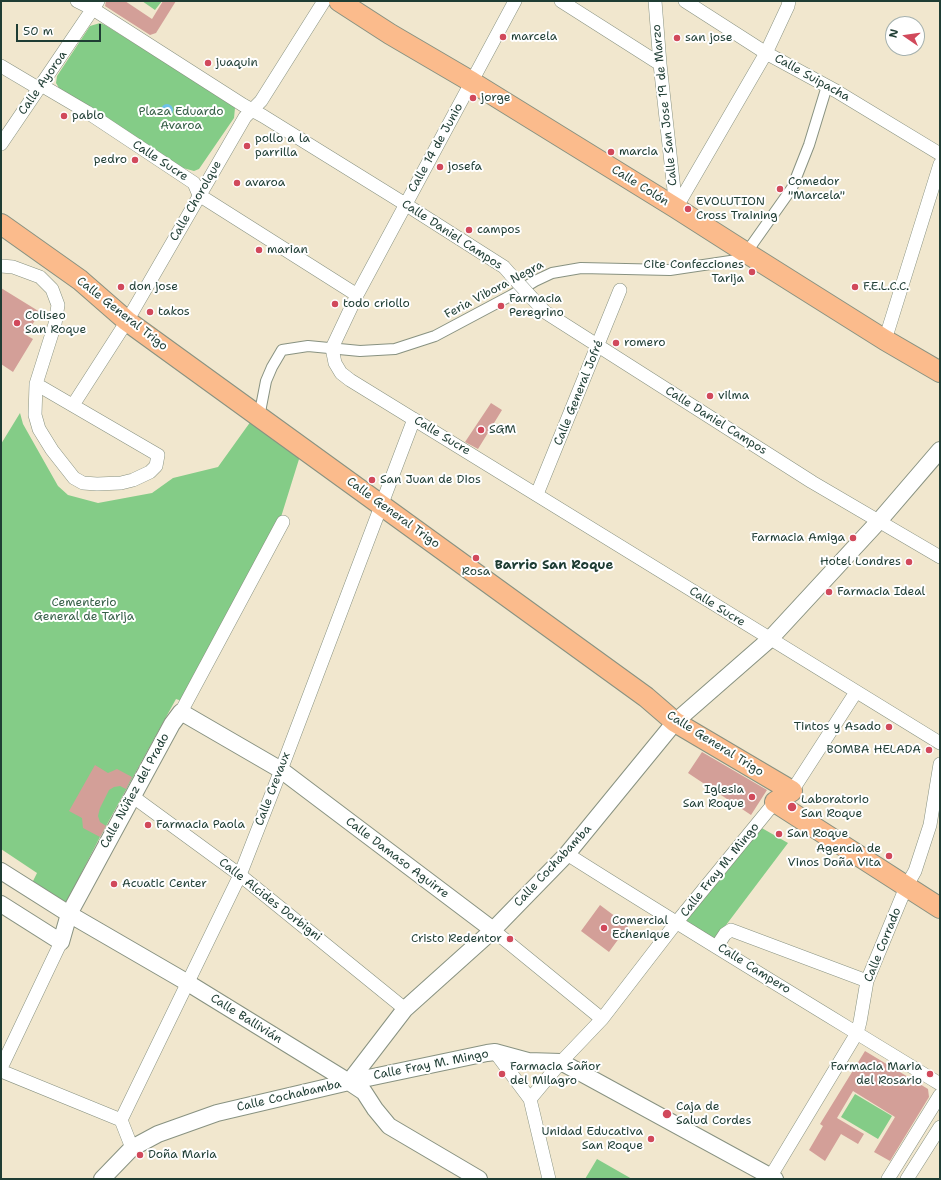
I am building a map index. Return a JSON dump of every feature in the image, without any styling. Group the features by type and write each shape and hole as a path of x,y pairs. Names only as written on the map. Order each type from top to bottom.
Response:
{"main road":[{"name":"Calle Colón","path":"339,1 390,34 472,82 676,208 885,340 940,372"},
{"name":"Calle General Trigo","path":"1,224 80,280 127,321 646,697 676,722 792,792"},
{"name":"Calle Fray M. Mingo","path":"775,802 792,792"},
{"path":"775,802 906,888 940,908"}],"street":[{"name":"Calle Daniel Campos","path":"77,1 96,5 253,110 504,267 546,312 598,346 812,482 940,557"},
{"name":"Calle Chorolque","path":"73,405 127,321 199,195 246,117 261,101 324,1"},
{"name":"Calle 14 de Junio","path":"357,295 515,1"},
{"path":"561,1 660,64"},
{"name":"Calle San Jose 19 de Marzo","path":"655,1 660,64 676,208"},
{"name":"Calle Suipacha","path":"685,1 766,53 827,86 940,154"},
{"path":"676,208 766,53 789,1"},
{"name":"Calle Ayoroa","path":"1,144 96,5"},
{"name":"Calle Sucre","path":"1,66 87,112 194,183 199,195 357,295"},
{"name":"Feria Vibora Negra","path":"260,417 266,381 282,350 308,346 360,352 395,349 435,336 512,295 535,280 552,273 581,268 670,270 737,260 751,246 792,188 809,145 827,86"},
{"path":"885,340 940,164"},
{"path":"1,266 13,268 40,277 52,288 58,305 55,324 36,384 35,415 39,429 52,450 74,478 83,483 121,483 133,480 150,472 156,466 158,456 36,384"},
{"name":"Calle General Jofré","path":"536,494 620,290"},
{"path":"332,348 357,295"},
{"name":"Calle Sucre","path":"332,348 335,363 341,373 350,380 940,743"},
{"name":"Calle Crevaux","path":"121,1120 240,875 414,419"},
{"name":"Calle Cochabamba","path":"102,1179 132,1148 158,1134 217,1112 349,1082 405,1009 493,930 567,854 676,722 770,639 879,521 940,450"},
{"name":"Calle Núñez del Prado","path":"1,1069 61,942 69,914 132,796 172,724 181,712 283,522"},
{"name":"Calle Fray M. Mingo","path":"792,792 856,692"},
{"name":"Calle Damaso Aguirre","path":"181,712 281,770 493,930 602,1019"},
{"name":"Calle Corrado","path":"772,1178 857,1033 867,981 906,888 916,871 930,825 940,764"},
{"name":"Calle Alcides Dorbigni","path":"132,796 240,875 405,1009"},
{"name":"Calle Fray M. Mingo","path":"530,1098 561,1062 602,1019 676,923 775,802"},
{"name":"Calle Campero","path":"567,854 676,923 717,946 940,1084"},
{"name":"Calle Ballivián","path":"1,871 69,914 188,983 349,1082 364,1092 375,1109 389,1126 480,1179"},
{"path":"1,904 61,942"},
{"path":"717,946 725,934 731,930 867,981"},
{"path":"496,1052 530,1098 549,1179"},
{"name":"Calle Fray M. Mingo","path":"349,1082 496,1052 528,1061 561,1062"},
{"path":"561,1062 772,1178"},
{"path":"1,1069 121,1120 132,1148"},
{"path":"888,1179 940,1095"},
{"path":"907,1179 940,1127"}],"green space":[{"path":"142,1 162,1 155,10"},
{"name":"Plaza Eduardo Avaroa","path":"100,23 232,104 235,108 234,118 199,169 194,171 183,168 59,88 56,83 57,76 90,26"},
{"name":"Cementerio General de Tarija","path":"20,413 23,424 58,486 68,495 98,503 152,493 173,478 218,467 251,421 300,456 281,517 182,701 176,699 100,837 66,903 32,883 37,873 1,849 1,444"},
{"path":"760,827 788,843 714,941 684,919"},
{"path":"855,1094 892,1116 878,1139 841,1117"},
{"path":"597,1159 632,1179 585,1179"}],"water":[{"path":"165,104 169,104 173,110 169,116 165,116 161,112 161,108"}],"building":[{"path":"106,1 125,1 152,19 163,1 176,1 156,33 150,35 105,6"},
{"name":"Coliseo San Roque","path":"1,288 40,312 26,335 33,339 13,372 1,364"},
{"name":"SGM","path":"491,403 502,410 478,449 465,442"},
{"path":"702,752 767,790 751,815 688,773"},
{"path":"95,765 108,773 117,769 132,777 126,789 120,786 109,790 100,808 98,816 100,822 106,826 100,837 83,828 82,818 69,811"},
{"name":"Comercial Echenique","path":"600,905 628,926 609,952 581,931"},
{"path":"865,1051 928,1089 929,1097 890,1161 874,1152 895,1117 853,1091 837,1118 864,1134 858,1144 841,1134 825,1161 809,1150 823,1126 820,1124"}],"place":[{"name":"marcela","path":"503,37"},
{"name":"san jose","path":"677,38"},
{"name":"juaquin","path":"208,63"},
{"name":"jorge","path":"473,98"},
{"name":"pablo","path":"64,116"},
{"name":"pollo a la parrilla","path":"247,146"},
{"name":"marcia","path":"611,152"},
{"name":"pedro","path":"135,160"},
{"name":"josefa","path":"440,167"},
{"name":"avaroa","path":"237,183"},
{"name":"Comedor \"Marcela\"","path":"780,189"},
{"name":"EVOLUTION Cross Training","path":"688,209"},
{"name":"campos","path":"469,230"},
{"name":"marian","path":"259,250"},
{"name":"Cite Confecciones Tarija","path":"752,272"},
{"name":"don jose","path":"121,287"},
{"name":"F.E.L.C.C.","path":"855,287"},
{"name":"todo criollo","path":"335,304"},
{"name":"Farmacia Peregrino","path":"501,306"},
{"name":"takos","path":"150,312"},
{"name":"Coliseo San Roque","path":"17,323"},
{"name":"romero","path":"616,343"},
{"name":"vilma","path":"710,396"},
{"name":"SGM","path":"481,430"},
{"name":"San Juan de Dios","path":"372,480"},
{"name":"Farmacia Amiga","path":"853,538"},
{"name":"Rosa","path":"476,558"},
{"name":"Hotel Londres","path":"909,562"},
{"name":"Farmacia Ideal","path":"829,592"},
{"name":"Tintos y Asado","path":"889,727"},
{"name":"BOMBA HELADA","path":"929,750"},
{"name":"Iglesia San Roque","path":"752,797"},
{"name":"Laboratorio San Roque","path":"792,807"},
{"name":"Farmacia Paola","path":"148,825"},
{"name":"San Roque","path":"779,834"},
{"name":"Agencia de Vinos Doña Vita","path":"889,856"},
{"name":"Acuatic Center","path":"114,884"},
{"name":"Comercial Echenique","path":"604,928"},
{"name":"Cristo Redentor","path":"510,939"},
{"name":"Farmacia Sañor del Milagro","path":"502,1074"},
{"name":"Farmacia Maria del Rosario","path":"930,1074"},
{"name":"Caja de Salud Cordes","path":"667,1114"},
{"name":"Unidad Educativa San Roque","path":"651,1139"},
{"name":"Doña Maria","path":"140,1155"}],"district":[{"name":"Barrio San Roque","path":"554,566"}]}
